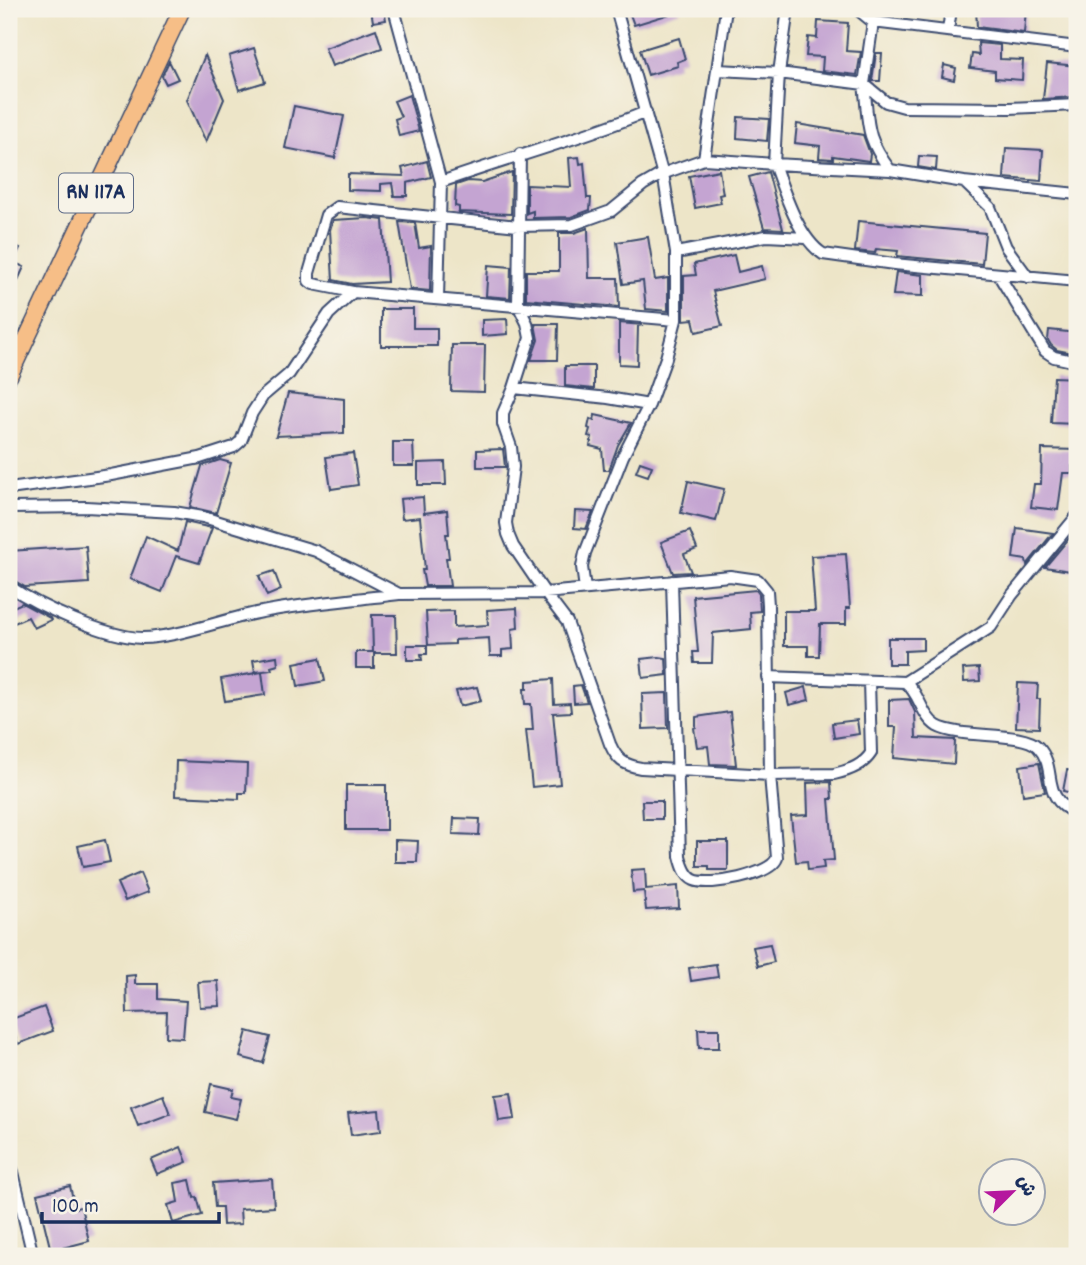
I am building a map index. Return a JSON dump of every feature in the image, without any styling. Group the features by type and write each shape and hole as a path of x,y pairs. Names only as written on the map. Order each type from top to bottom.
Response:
{"main road":[{"name":"RN 117A","path":"9,376 182,9"}],"street":[{"path":"394,9 441,182 438,299"},
{"path":"585,589 582,567 585,553 623,456 649,405 676,320 676,253 662,174 616,9"},
{"path":"704,159 726,9"},
{"path":"788,9 779,73 774,164 806,238 823,254 1077,281"},
{"path":"856,9 873,22 1077,47"},
{"path":"948,31 951,9"},
{"path":"873,22 864,84 869,138 890,170"},
{"path":"718,70 779,73 864,84 886,102 904,107 1010,108 1077,105"},
{"path":"441,182 520,154 606,129 646,112"},
{"path":"520,154 518,305 527,323 530,338 514,388 503,412 503,424 511,447 513,467 506,523 513,546 563,615 570,629 617,758 628,766 770,775 834,774 854,768 868,758 872,747 869,681"},
{"path":"676,320 354,292 319,286 309,279 323,222 329,212 340,206 440,219 518,226 556,226 583,222 611,211 643,185 662,174 704,159 890,170 964,182 1077,194"},
{"path":"964,182 990,207 1006,247 1028,277"},
{"path":"676,253 766,236 806,238"},
{"path":"998,274 1045,351 1054,357 1077,362"},
{"path":"9,489 111,475 200,458 234,447 240,441 252,412 263,396 289,374 329,314 354,292"},
{"path":"514,388 649,405"},
{"path":"9,508 95,507 174,512 203,517 316,551 399,594"},
{"path":"768,677 905,682 991,627 1012,595 1077,516"},
{"path":"9,586 20,594 83,622 144,638 194,629 260,612 399,594 545,593 672,580 730,576 752,578 762,582 767,591 770,775 776,862 771,868 755,874 707,882 694,880 682,864 672,580"},
{"path":"905,682 929,719 936,725 951,732 1026,740 1037,746 1045,759 1054,796 1067,809 1077,814"},
{"path":"9,1162 33,1256"}],"building":[{"path":"371,9 384,9 386,20 373,22"},
{"path":"628,9 679,9 680,11 634,25"},
{"path":"976,9 1026,9 1024,33 977,27"},
{"path":"818,21 848,23 846,51 861,52 857,75 822,71 823,57 806,56 808,37 817,38"},
{"path":"376,29 382,48 332,66 325,48"},
{"path":"679,38 685,59 677,62 678,66 648,75 640,50"},
{"path":"978,43 1000,45 1000,59 1023,60 1022,80 995,78 995,71 970,68 972,54 979,55"},
{"path":"254,48 265,82 239,90 229,56"},
{"path":"876,53 882,53 880,81 872,81"},
{"path":"205,55 224,99 206,142 187,100"},
{"path":"169,61 178,79 166,84 162,76"},
{"path":"1047,63 1077,66 1075,97 1043,99"},
{"path":"944,65 956,68 954,80 942,77"},
{"path":"409,95 419,131 399,136 395,119 401,117 394,101"},
{"path":"294,106 344,116 335,158 285,148"},
{"path":"738,117 769,119 767,141 737,138"},
{"path":"797,124 863,135 870,154 869,161 833,156 833,159 819,158 820,146 795,143"},
{"path":"1006,148 1043,150 1041,181 1004,178"},
{"path":"919,156 937,157 936,170 918,167"},
{"path":"579,157 580,164 584,163 587,198 591,198 590,210 571,217 533,218 533,211 527,213 527,185 571,187 569,158"},
{"path":"427,161 431,177 407,183 407,196 394,196 392,183 381,184 381,191 348,190 348,174 404,176 402,168"},
{"path":"719,170 723,194 719,195 721,203 695,208 689,176"},
{"path":"512,172 511,214 459,212 459,207 455,206 456,185 468,181 482,182"},
{"path":"768,172 783,229 764,228 749,177"},
{"path":"333,220 383,220 387,282 352,284 333,280 330,230"},
{"path":"858,221 985,233 982,264 897,256 898,251 855,251"},
{"path":"399,222 415,223 419,248 431,246 430,291 410,289"},
{"path":"588,228 589,278 618,278 619,307 526,299 526,271 559,271 559,233 574,233"},
{"path":"648,237 655,280 668,278 668,311 646,309 643,281 623,284 617,242"},
{"path":"9,243 20,248 13,262 24,267 9,300"},
{"path":"734,255 738,272 762,266 765,279 713,291 722,326 696,332 693,319 684,320 684,276 696,275 694,264"},
{"path":"488,265 511,267 510,298 486,296"},
{"path":"896,272 923,275 923,296 893,295"},
{"path":"381,309 413,309 413,328 437,328 437,346 381,346"},
{"path":"507,319 508,334 482,336 482,320"},
{"path":"619,323 643,325 638,326 637,365 619,364"},
{"path":"535,324 558,324 557,360 531,360 538,340"},
{"path":"1049,330 1077,333 1077,354 1057,350 1051,345 1048,340"},
{"path":"452,345 485,345 484,392 451,391"},
{"path":"565,366 594,366 594,389 565,386"},
{"path":"1054,377 1077,378 1077,424 1051,423"},
{"path":"288,393 344,399 344,433 276,436"},
{"path":"595,415 631,423 618,445 609,470 604,470 602,449 590,446 592,437 588,436 588,428 590,419 594,421"},
{"path":"393,442 413,442 414,466 393,466"},
{"path":"503,449 505,467 477,467 477,450"},
{"path":"1042,449 1077,450 1077,466 1072,466 1072,473 1063,473 1058,510 1031,507 1034,484 1041,484"},
{"path":"353,453 358,485 331,489 326,457"},
{"path":"220,460 231,463 216,513 190,507 202,466"},
{"path":"445,462 446,485 418,485 418,463"},
{"path":"640,462 652,466 648,476 636,472"},
{"path":"688,481 724,489 716,521 681,513"},
{"path":"423,497 424,513 447,510 449,558 446,558 450,586 425,586 420,517 402,519 400,499"},
{"path":"575,511 593,512 586,529 574,528"},
{"path":"185,522 212,528 199,563 176,556 162,592 130,579 146,536 178,551"},
{"path":"1017,528 1053,533 1027,565 1026,560 1013,558"},
{"path":"690,531 697,549 684,554 691,572 673,573 661,542"},
{"path":"1071,536 1077,537 1077,572 1045,567"},
{"path":"86,546 89,583 25,587 10,578 9,551"},
{"path":"846,554 850,608 846,608 846,624 820,624 819,656 808,656 808,646 784,646 784,611 815,611 811,556"},
{"path":"274,571 281,590 267,596 259,576"},
{"path":"756,590 759,594 760,611 750,612 751,629 713,633 712,663 694,663 693,652 698,652 693,596"},
{"path":"22,603 51,620 34,628 28,617 12,624 11,608"},
{"path":"517,608 518,628 512,629 513,649 502,650 502,656 490,656 489,638 428,645 426,612 454,611 454,627 488,625 487,610"},
{"path":"372,615 396,615 397,653 374,653 374,668 356,668 356,652 373,652"},
{"path":"888,638 923,638 923,650 905,651 905,664 888,664"},
{"path":"407,645 427,645 427,654 421,654 422,660 407,660"},
{"path":"277,656 278,665 271,667 272,670 255,672 253,660"},
{"path":"320,658 325,681 298,686 294,663"},
{"path":"666,658 667,675 643,678 641,659"},
{"path":"979,668 980,681 964,682 963,669"},
{"path":"262,672 265,695 225,701 221,679"},
{"path":"553,679 554,704 570,703 571,712 553,713 560,784 532,787 526,730 533,730 531,704 525,704 524,689 527,689 527,681"},
{"path":"1018,683 1038,684 1039,728 1016,727"},
{"path":"581,685 587,702 574,703 573,686"},
{"path":"477,687 481,701 460,706 456,691"},
{"path":"806,687 809,700 789,705 786,693"},
{"path":"667,693 668,728 643,729 642,694"},
{"path":"909,699 915,712 916,738 955,740 954,764 894,758 896,727 889,727 889,700"},
{"path":"730,712 736,765 710,764 708,746 697,747 694,728 696,717"},
{"path":"857,720 859,734 834,738 832,723"},
{"path":"176,761 247,764 246,793 239,793 239,799 175,796"},
{"path":"1039,763 1045,792 1023,795 1020,766"},
{"path":"1067,770 1077,771 1077,794 1063,791"},
{"path":"831,782 832,799 829,799 834,860 823,861 824,868 808,870 807,861 796,862 791,816 808,815 807,783"},
{"path":"346,785 386,785 386,830 346,830"},
{"path":"642,801 662,801 662,819 643,819"},
{"path":"454,818 480,819 479,835 453,834"},
{"path":"105,840 110,862 83,867 78,846"},
{"path":"395,840 418,841 417,862 395,862"},
{"path":"697,841 728,841 728,870 709,870 709,866 697,866"},
{"path":"645,869 646,889 678,886 679,908 646,910 644,891 633,892 631,870"},
{"path":"140,873 148,892 125,901 117,883"},
{"path":"770,944 774,962 758,966 753,947"},
{"path":"716,964 718,977 691,981 689,968"},
{"path":"135,975 135,984 158,984 158,999 186,1001 183,1038 166,1037 167,1012 127,1013 126,976"},
{"path":"218,981 220,1006 200,1007 198,982"},
{"path":"44,1007 53,1031 18,1044 9,1020"},
{"path":"698,1029 719,1029 719,1048 699,1048"},
{"path":"247,1031 270,1037 263,1063 240,1057"},
{"path":"211,1084 233,1089 231,1097 241,1099 236,1119 205,1112"},
{"path":"511,1093 515,1119 499,1121 495,1095"},
{"path":"163,1095 170,1114 138,1126 131,1107"},
{"path":"379,1110 381,1131 351,1135 348,1113"},
{"path":"181,1147 187,1162 157,1174 151,1160"},
{"path":"272,1179 274,1207 240,1209 241,1224 223,1225 222,1207 215,1207 213,1183"},
{"path":"190,1180 202,1215 173,1223 168,1205 178,1202 175,1183"},
{"path":"70,1186 75,1208 81,1207 89,1241 51,1251 37,1194"}]}
